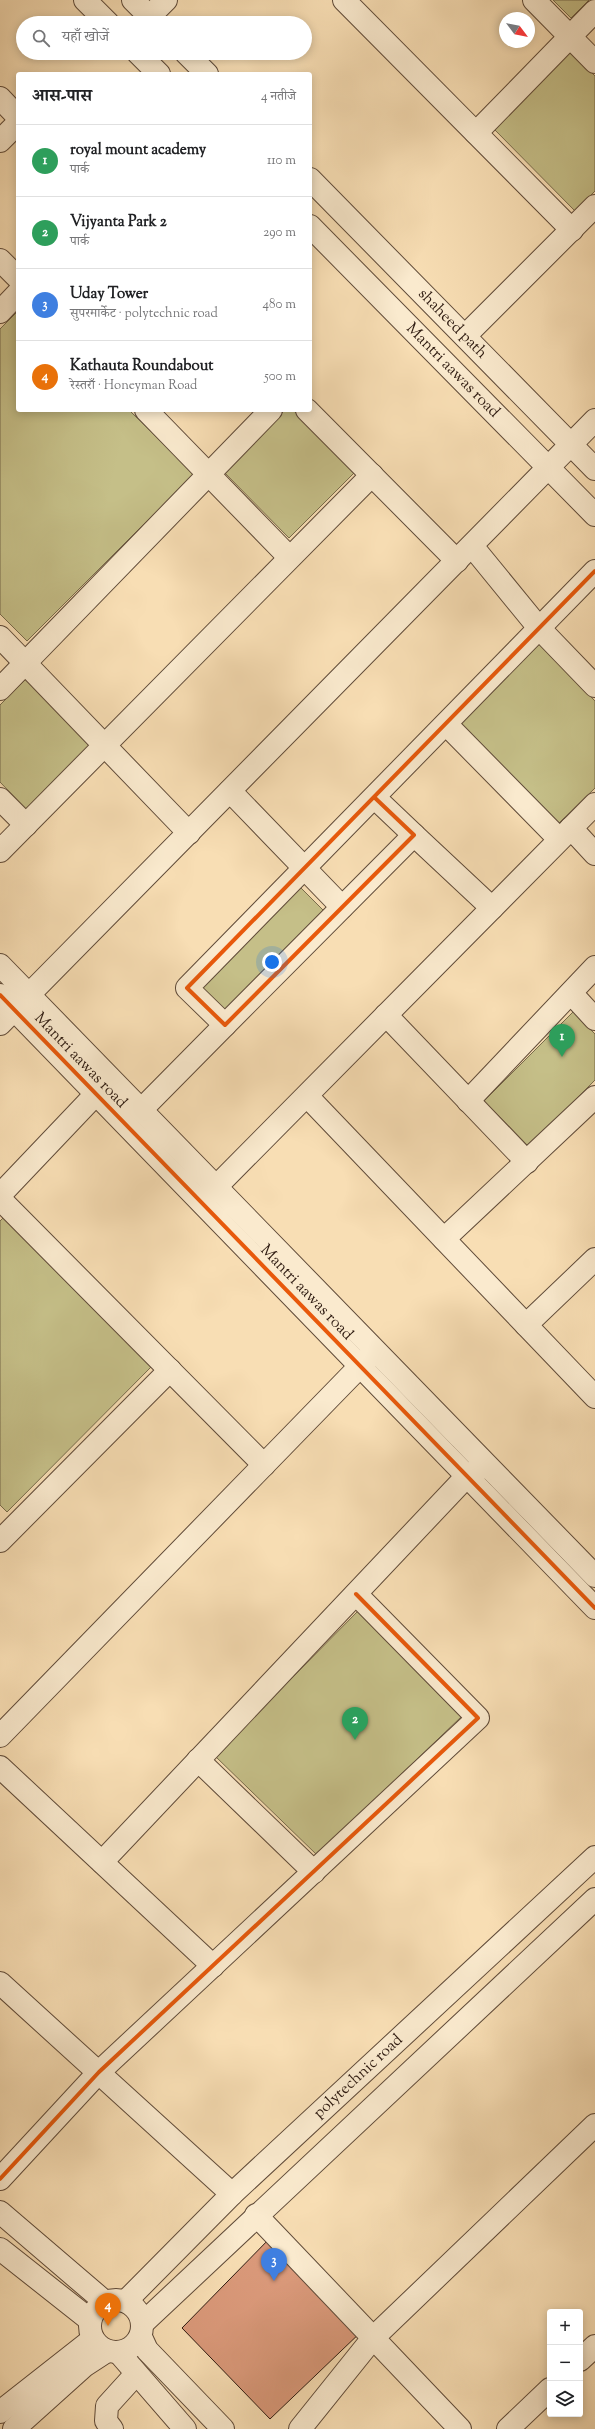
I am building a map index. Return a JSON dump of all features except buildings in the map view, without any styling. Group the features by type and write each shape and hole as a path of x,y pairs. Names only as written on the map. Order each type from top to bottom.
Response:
{"street":[{"path":"85,0 101,16"},
{"path":"133,0 149,16"},
{"path":"156,16 166,0"},
{"path":"344,0 572,230"},
{"path":"534,0 595,62"},
{"path":"476,133 595,11"},
{"path":"145,60 157,72"},
{"path":"193,60 205,72"},
{"path":"0,98 16,115"},
{"path":"0,141 16,125"},
{"name":"shaheed path","path":"312,181 595,469"},
{"path":"465,336 595,206"},
{"name":"Mantri aawas road","path":"312,228 595,515"},
{"path":"0,260 16,276"},
{"path":"0,312 16,295"},
{"path":"148,412 289,557"},
{"path":"0,689 269,412"},
{"path":"309,412 372,475 465,553 595,686"},
{"path":"11,1006 230,791 595,420"},
{"path":"0,851 289,557 372,475"},
{"path":"225,1025 187,988 595,571"},
{"path":"0,637 189,832"},
{"path":"446,724 565,834 595,854"},
{"path":"230,791 342,907"},
{"path":"374,797 492,908"},
{"path":"0,799 26,825"},
{"path":"201,1202 595,804"},
{"path":"141,1110 414,835"},
{"path":"0,965 11,1006 141,1110 595,1576"},
{"path":"468,1101 595,967"},
{"path":"571,993 595,1019"},
{"name":"Mantri aawas road","path":"11,1006 595,1608"},
{"path":"386,1016 526,1162"},
{"path":"0,1195 96,1094"},
{"path":"307,1096 595,1397"},
{"path":"444,1239 595,1097"},
{"path":"0,1199 264,1465"},
{"path":"526,1325 595,1259"},
{"path":"0,1736 375,1350"},
{"path":"3,1533 170,1370"},
{"path":"102,1862 467,1476 486,1464"},
{"path":"0,2179 98,2072 478,1718 356,1594"},
{"path":"198,1760 314,1872"},
{"path":"0,1767 213,1966"},
{"name":"polytechnic road","path":"115,2302 595,1857"},
{"path":"102,2341 128,2350 136,2345 256,2215 595,1899"},
{"path":"0,1983 232,2194"},
{"path":"300,2429 373,2338 595,2125"},
{"path":"0,2212 115,2302 134,2306 140,2314 144,2337 223,2429"},
{"path":"256,2215 460,2429"},
{"path":"0,2249 102,2341 136,2374 178,2427"},
{"path":"14,2429 84,2366 102,2341 96,2309 115,2302"},
{"path":"0,2412 102,2341"},
{"path":"583,2357 595,2346"},
{"path":"112,2429 106,2421 107,2406 136,2374"},
{"path":"508,2429 547,2392"}],"shaded area":[{"path":"553,0 589,0 571,18"},
{"path":"571,52 595,76 595,191 575,211 494,129"},
{"path":"16,313 16,412 131,412 194,474 27,641 0,614 0,329"},
{"path":"283,412 295,412 354,473 289,538 223,471"},
{"path":"538,643 595,701 595,788 557,825 457,723"},
{"path":"27,678 93,745 27,810 0,782 0,705"},
{"path":"299,886 326,913 225,1013 198,986"},
{"path":"573,1012 595,1034 595,1080 529,1147 484,1101"},
{"path":"3,1218 152,1366 7,1512 0,1505 0,1221"},
{"path":"358,1611 461,1717 317,1855 215,1756"}],"cycle path":[{"path":"374,797 414,835 225,1025 187,988 595,571"},
{"path":"0,995 595,1608"},
{"path":"0,2179 99,2072 478,1718 356,1594"}],"place":[{"name":"royal mount academy","path":"562,1057"},
{"name":"Vijyanta Park 2","path":"355,1740"},
{"name":"Uday Tower","path":"274,2281"},
{"name":"Kathauta Roundabout","path":"108,2326"}]}
